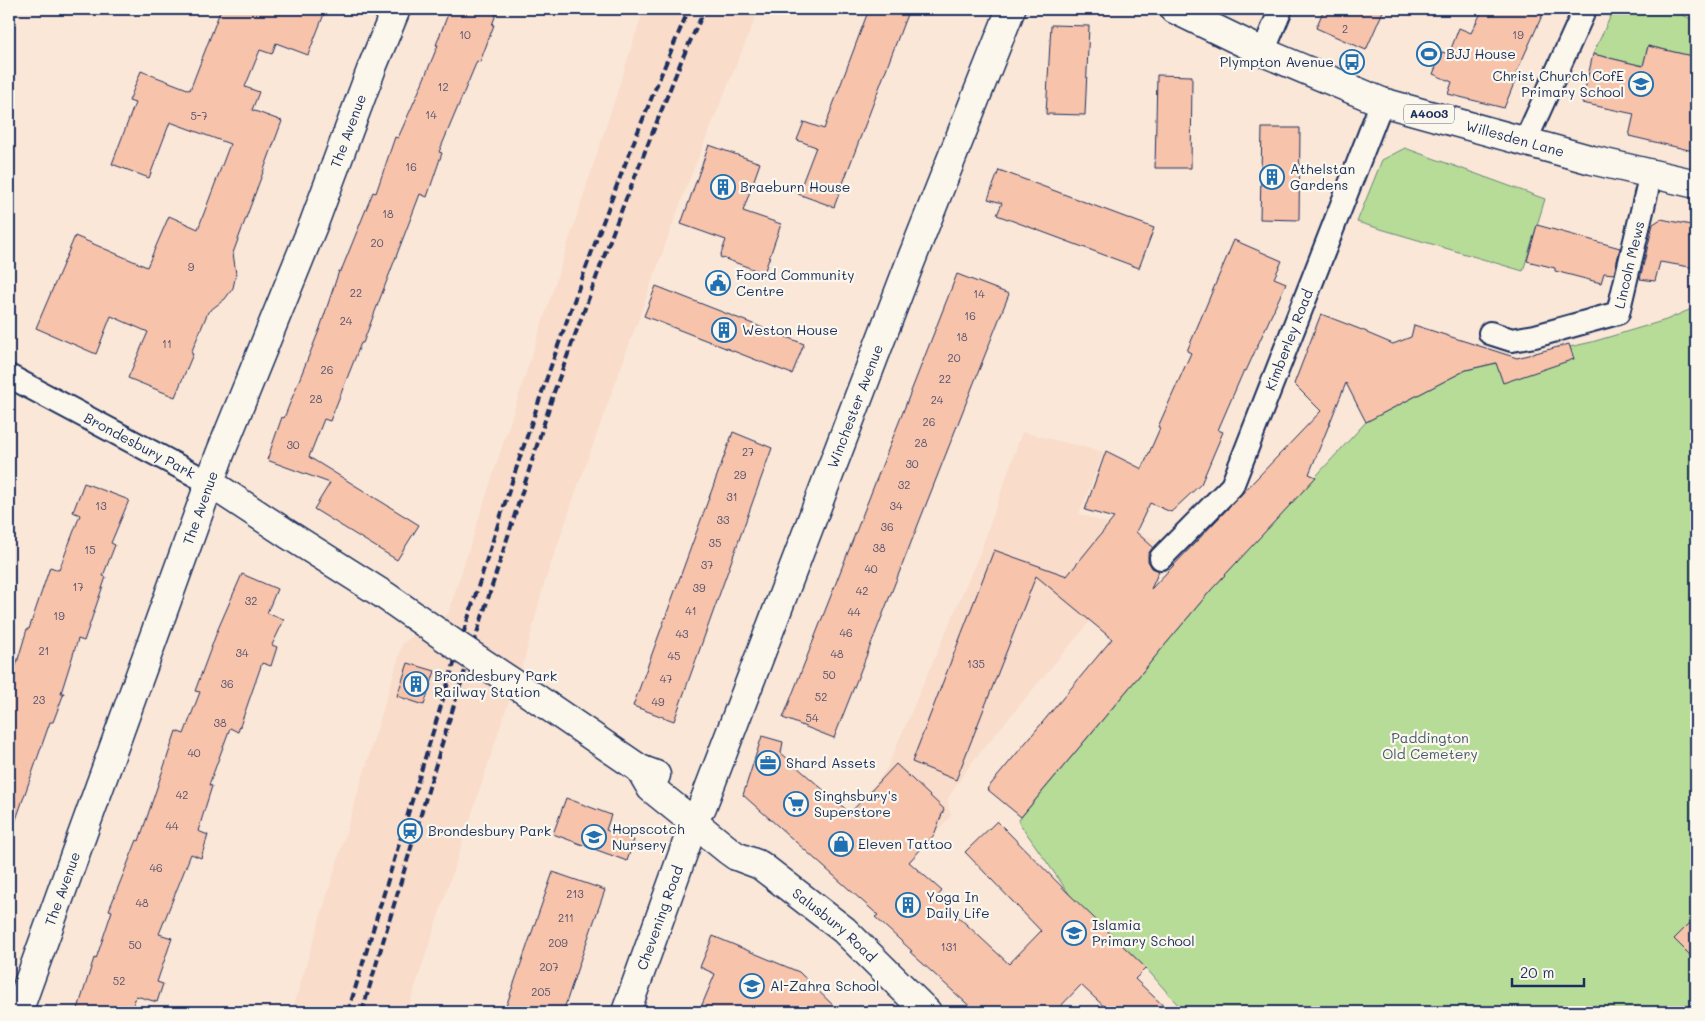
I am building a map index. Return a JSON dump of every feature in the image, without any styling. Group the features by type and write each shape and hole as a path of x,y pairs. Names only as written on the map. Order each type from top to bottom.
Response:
{"street":[{"name":"The Avenue","path":"18,1012 210,482 314,223 396,9"},
{"name":"Winchester Avenue","path":"698,815 910,263 1011,9"},
{"name":"Willesden Lane","path":"1174,9 1263,52 1382,102 1525,142 1696,184"},
{"path":"1263,52 1281,9"},
{"path":"1525,142 1585,9"},
{"name":"Kimberley Road","path":"1161,558 1232,486 1382,102"},
{"name":"Lincoln Mews","path":"1490,333 1512,340 1535,336 1618,313 1651,174"},
{"name":"Brondesbury Park","path":"9,376 210,482 384,595 433,631 640,768 651,788 698,815"},
{"name":"Salusbury Road","path":"698,815 736,856 760,865 844,930 926,1012"},
{"name":"Chevening Road","path":"626,1012 698,815"}],"shaded area":[{"path":"644,9 759,9 687,185 579,483 544,584 524,660 505,712 407,1012 292,1012 403,643 448,614"},
{"path":"1022,432 1104,452 1079,514 1158,540 972,762 948,798 951,816 924,845 869,793 887,768 980,553"}],"green space":[{"path":"1614,9 1669,9 1696,21 1696,57 1648,46 1643,66 1593,54"},
{"path":"1405,148 1545,199 1523,271 1357,222 1382,160"},
{"name":"Paddington Old Cemetery","path":"1696,307 1696,1012 1184,1012 1146,968 1072,898 1018,821 1211,590 1366,422 1466,370 1592,342 1666,320"}],"building":[{"path":"221,9 326,9 308,55 276,43 272,54 260,50 245,87 259,92 252,110 282,121 233,253 236,274 233,288 225,299 208,312 175,397 128,378 148,332 111,316 96,354 36,328 75,236 147,267 169,216 198,229 230,144 170,122 149,178 112,164 135,103 129,101 141,71 190,90"},
{"path":"450,9 498,9 480,62 477,61 439,152 442,153 427,197 420,194 363,343 361,343 330,421 324,419 309,457 419,525 397,560 314,509 330,483 267,460 282,417 284,418 320,328 339,271 341,271 373,192 376,193 395,137 398,138 418,93 438,45 436,45"},
{"path":"869,9 909,9 834,207 798,194 816,147 797,140 804,122 824,129"},
{"path":"1324,9 1384,9 1366,50 1316,28"},
{"path":"1483,9 1545,9 1513,80 1515,81 1504,108 1448,94 1452,82 1433,74 1442,52 1449,54 1459,28 1471,33"},
{"path":"1051,25 1089,26 1085,115 1046,114"},
{"name":"Christ Church CofE Primary School","path":"1648,46 1696,57 1696,137 1693,151 1629,136 1634,114 1582,103 1593,54 1643,66"},
{"path":"1157,75 1192,76 1191,168 1155,168"},
{"name":"Athelstan Gardens","path":"1262,128 1300,128 1299,220 1260,219"},
{"name":"Braeburn House","path":"709,145 760,163 743,211 781,224 764,273 720,257 726,240 681,224"},
{"path":"999,170 1154,228 1139,268 997,215 1002,203 988,199"},
{"path":"1661,219 1696,226 1696,268 1660,262 1655,281 1640,279 1653,224"},
{"path":"1537,225 1620,248 1614,274 1604,273 1601,283 1555,271 1555,268 1527,261"},
{"path":"1234,240 1282,261 1274,278 1286,283 1246,371 1244,370 1218,430 1223,432 1201,484 1171,512 1150,503 1136,532 1153,547 1148,554 1148,561 1152,568 1159,571 1151,589 1321,411 1294,384 1321,314 1393,344 1411,337 1414,325 1517,358 1569,344 1574,359 1503,383 1496,363 1466,370 1366,422 1346,383 1309,474 1316,477 1211,590 1021,817 987,789 1112,639 1036,576 956,780 912,762 994,550 1067,576 1114,518 1085,510 1106,451 1142,469 1160,428 1158,427 1191,353 1187,351"},
{"path":"957,274 1009,294 834,738 783,718"},
{"name":"Weston House","path":"656,286 804,344 792,374 644,316"},
{"path":"733,432 772,448 674,721 633,706"},
{"path":"84,483 129,500 111,543 115,545 103,576 106,577 84,641 78,639 61,693 64,693 53,722 50,722 12,831 9,831 9,664 16,666 27,629 29,629 50,567 59,570 80,515 73,512"},
{"path":"242,574 277,589 267,613 284,620 272,645 277,647 271,666 262,663 238,732 230,728 209,785 212,786 198,831 208,835 201,858 191,854 159,934 172,938 157,982 163,984 157,1002 136,996 131,1012 77,1012 94,958 96,959 112,911 109,910 137,840 139,841 176,731 184,734 200,692 195,691 218,629"},
{"name":"Brondesbury Park Railway Station","path":"408,663 435,671 424,705 397,696"},
{"path":"762,736 783,742 781,753 850,813 896,764 944,809 934,835 909,862 942,891 937,897 1009,964 1041,931 965,852 997,821 1146,968 1135,979 1170,1012 1110,1012 1081,985 1055,1012 976,1012 910,952 912,951 875,917 878,915 743,795"},
{"name":"Hopscotch Nursery","path":"566,798 611,815 606,830 634,840 627,861 553,834"},
{"path":"553,872 605,890 563,1012 504,1012"},
{"path":"1696,917 1696,961 1674,939"},
{"name":"Al-Zahra School","path":"713,936 799,972 840,1012 699,1012 715,974 700,967"}],"railway":[{"path":"348,1012 464,632 546,380 638,131 689,9"},
{"path":"362,1012 447,727 554,392 616,224 682,59 705,9"}],"place":[{"name":"BJJ House","path":"1429,54"},
{"name":"Plympton Avenue","path":"1352,62"},
{"name":"Christ Church CofE Primary School","path":"1641,84"},
{"name":"Athelstan Gardens","path":"1272,177"},
{"name":"Braeburn House","path":"723,187"},
{"name":"Foord Community Centre","path":"718,283"},
{"name":"Weston House","path":"724,330"},
{"name":"Brondesbury Park Railway Station","path":"416,684"},
{"name":"Shard Assets","path":"768,763"},
{"name":"Singhsbury's Superstore","path":"796,804"},
{"name":"Brondesbury Park","path":"410,831"},
{"name":"Hopscotch Nursery","path":"594,837"},
{"name":"Eleven Tattoo","path":"841,844"},
{"name":"Yoga In Daily Life","path":"908,905"},
{"name":"Islamia Primary School","path":"1074,933"},
{"name":"Al-Zahra School","path":"752,986"}]}
